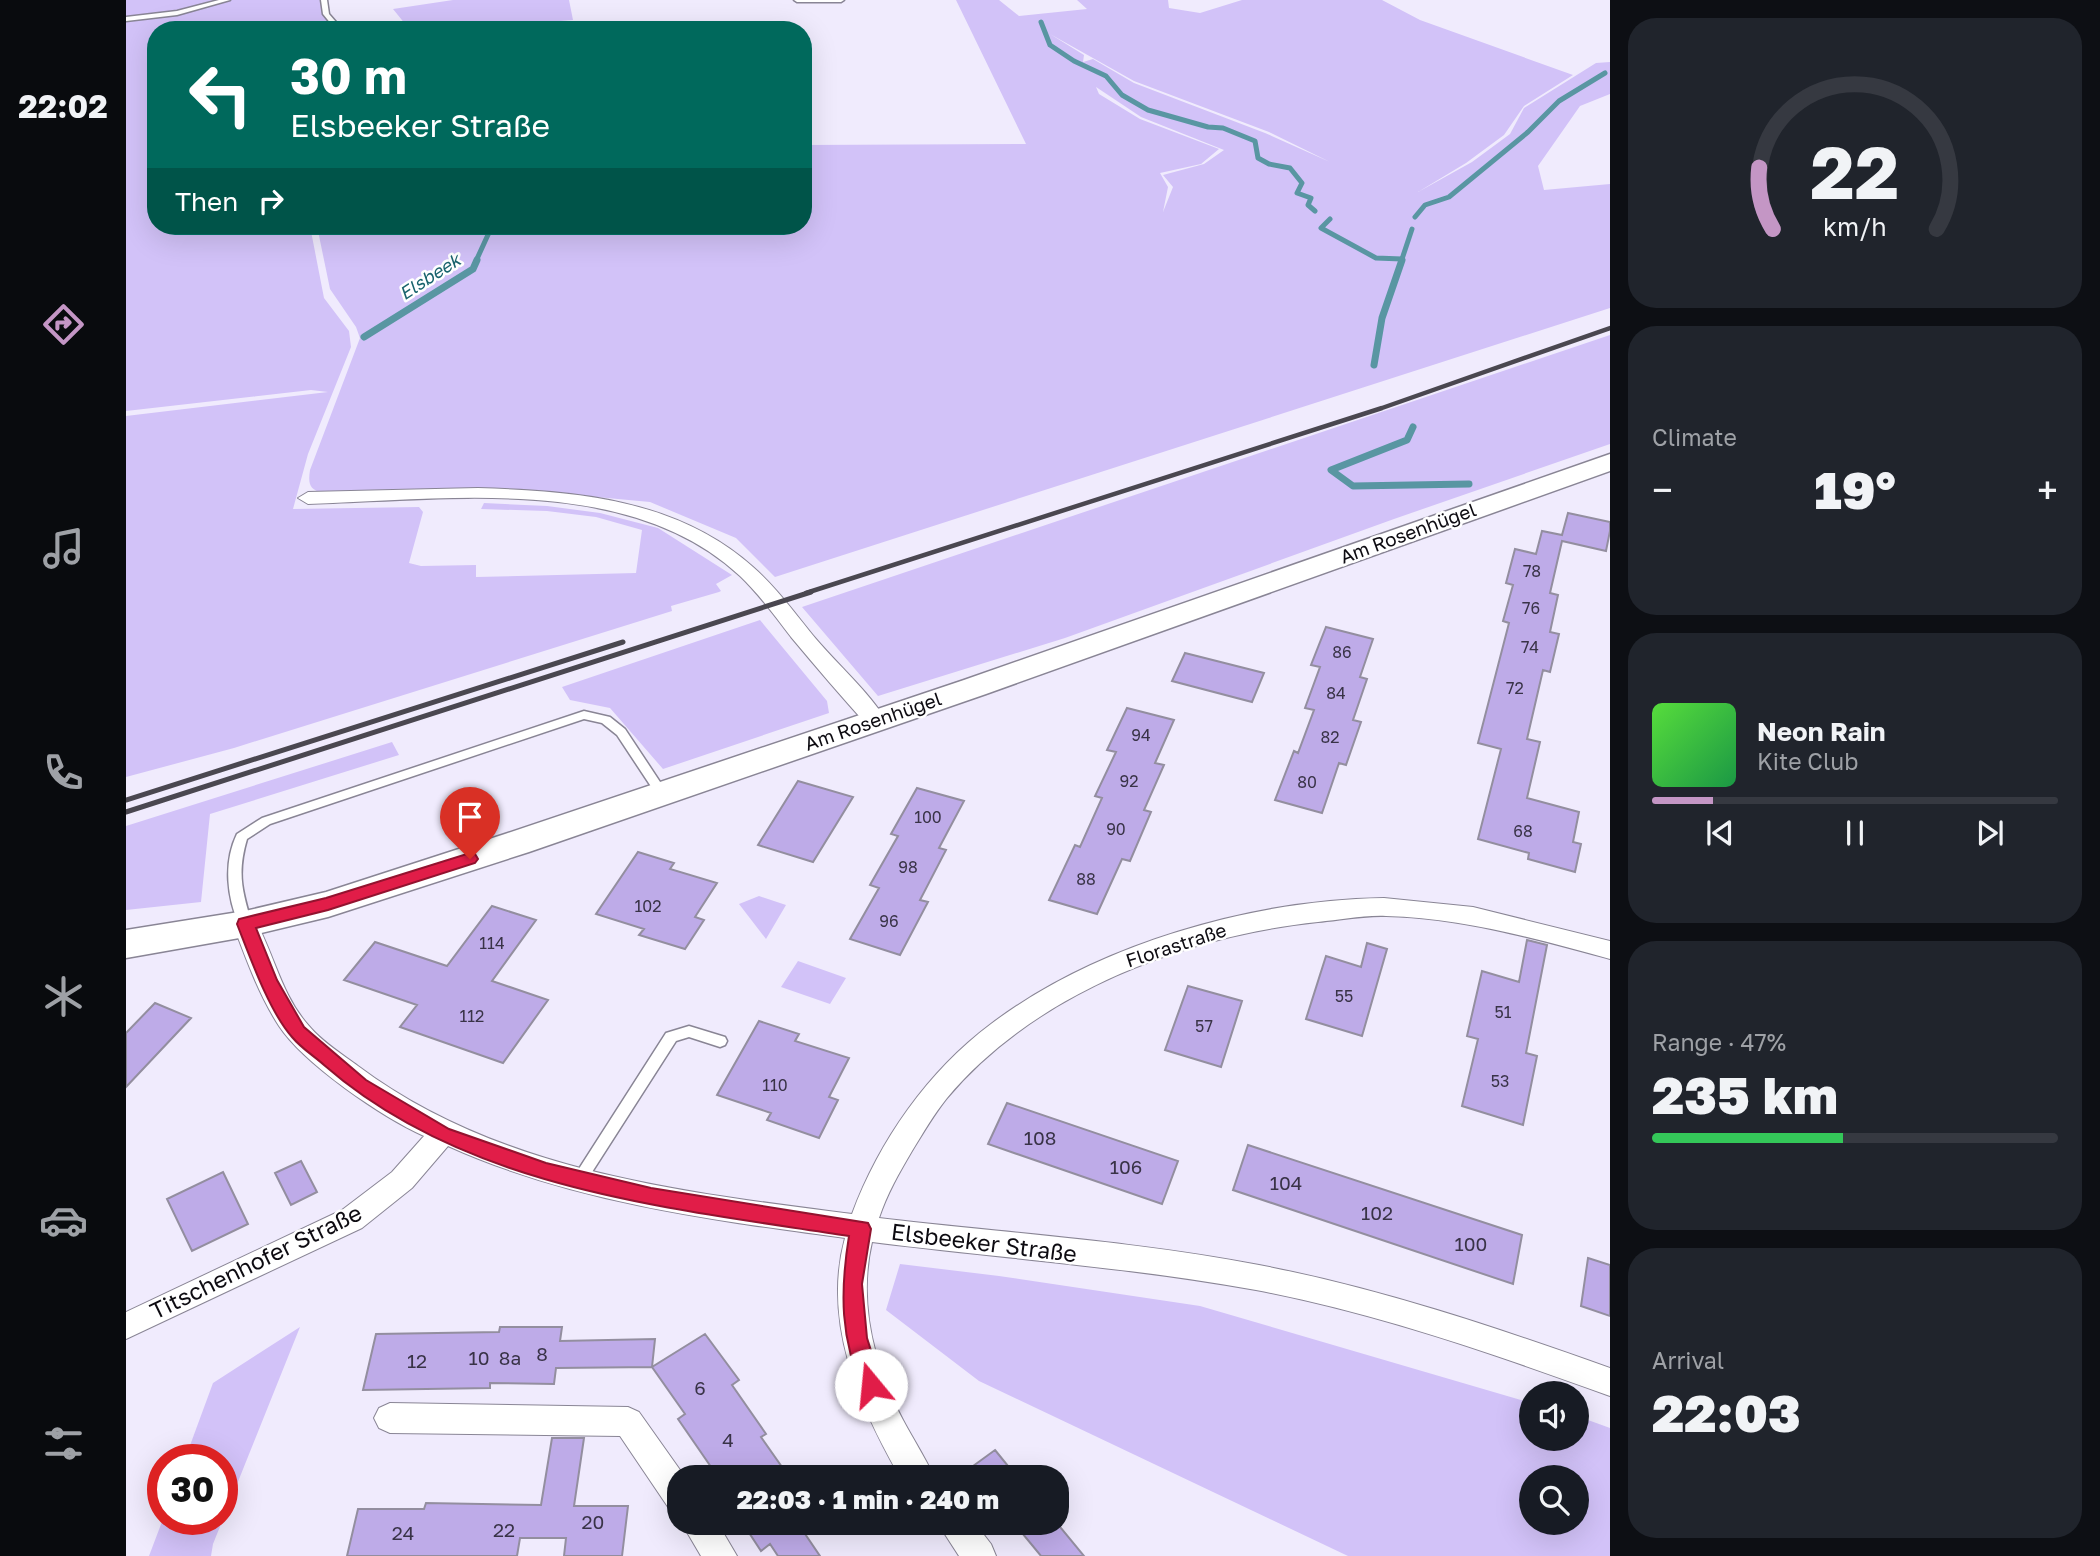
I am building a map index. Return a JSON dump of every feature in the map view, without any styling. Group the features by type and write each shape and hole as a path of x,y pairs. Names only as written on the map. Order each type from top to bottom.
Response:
{"street":[{"name":"Am Rosenhügel","path":"126,944 246,924 328,904 975,687 1610,462"},
{"path":"308,498 501,495 579,498 630,507 674,524 715,545 746,570 874,720"},
{"name":"Florastraße","path":"860,1229 883,1174 931,1098 996,1034 1055,995 1124,961 1192,936 1251,921 1312,912 1389,906 1467,916 1610,950"},
{"name":"Elsbeeker Straße","path":"246,924 268,981 298,1032 360,1086 442,1134 546,1171 651,1196 860,1229 1208,1270 1349,1297 1516,1348 1610,1381"},
{"name":"Titschenhofer Straße","path":"126,1326 352,1219 402,1180 442,1134"},
{"path":"860,1229 852,1284 857,1338 879,1409 911,1465"},
{"path":"390,1418 628,1422 667,1479"},
{"path":"706,1535 720,1556"},
{"path":"963,1535 979,1556"}],"lane":[{"path":"126,19 177,13 227,0"},
{"path":"324,0 326,14 332,21"},
{"path":"797,0 841,0"},
{"path":"246,924 232,877 233,863 241,837 266,821 584,715 606,720 621,732 662,794"},
{"path":"580,1179 671,1037 681,1031 689,1031 720,1041"}],"shaded area":[{"path":"126,0 320,0 323,16 328,21 147,21 147,235 312,235 324,298 349,331 351,347 308,454 293,509 419,507 423,512 409,563 421,566 476,565 476,577 636,573 642,530 596,517 547,511 481,509 484,503 547,506 600,513 658,528 732,575 716,584 721,591 671,606 672,611 234,748 126,777 126,416 328,392 311,390 126,411"},
{"path":"453,0 569,0 573,20 403,21 393,9"},
{"path":"956,0 999,0 1019,16 1087,9 1077,0 1168,0 1169,8 1200,13 1242,0 1382,0 1420,20 1573,75 1524,106 1504,135 1466,163 1418,192 1472,162 1510,134 1524,108 1596,63 1610,62 1610,94 1580,106 1538,166 1544,190 1610,184 1610,308 775,577 736,538 650,502 501,488 323,493 310,485 310,470 360,338 356,327 330,289 319,235 812,235 812,145 1026,144","holes":["1050,34 1134,81 1269,132 1330,162 1265,133 1134,83 1093,59 1083,62 1084,55","1096,87 1141,117 1224,150 1204,164 1163,175 1173,187 1163,212 1168,187 1160,173 1201,164 1219,149 1140,119 1099,94"]},
{"path":"1610,335 1610,444 1065,638 878,696 802,607"},
{"path":"760,620 827,701 829,713 663,769 610,708 570,700 562,687"},
{"path":"392,742 399,755 210,814 201,902 126,910 126,826"},
{"path":"759,896 786,905 766,939 739,904"},
{"path":"798,961 846,978 830,1004 781,987"},
{"path":"900,1264 1200,1306 1519,1399 1519,1451 1589,1451 1589,1420 1610,1428 1610,1556 1348,1556 979,1381 886,1310"},
{"path":"300,1327 238,1482 238,1444 191,1444 213,1383"},
{"path":"157,1535 217,1535 211,1556 149,1556"}],"building":[{"path":"1568,513 1610,522 1610,531 1606,551 1562,541 1550,593 1558,595 1550,632 1559,634 1550,672 1543,670 1527,739 1540,742 1527,798 1579,812 1573,842 1581,844 1575,872 1528,859 1529,853 1478,839 1501,749 1478,743 1509,623 1503,621 1513,585 1506,583 1515,549 1536,554 1542,531 1562,535"},
{"path":"1326,627 1373,639 1360,677 1367,679 1353,720 1361,722 1346,765 1339,763 1322,813 1275,800 1294,751 1298,753 1314,710 1305,708 1320,667 1311,665"},
{"path":"1185,653 1264,673 1252,702 1172,681"},
{"path":"1127,708 1174,720 1155,763 1164,765 1144,810 1151,812 1130,861 1122,859 1097,914 1049,900 1075,845 1080,847 1102,798 1095,796 1116,752 1107,750"},
{"path":"798,781 853,797 813,862 758,845"},
{"path":"917,788 964,801 939,848 946,850 920,900 928,902 900,955 850,939 879,888 870,885 898,836 891,834"},
{"path":"638,852 674,863 670,869 717,883 695,917 704,920 685,949 639,935 644,929 596,914"},
{"path":"492,906 536,920 492,981 548,1000 503,1063 400,1027 417,1005 344,980 375,942 447,966"},
{"path":"1527,940 1547,945 1526,1053 1537,1056 1523,1125 1462,1106 1478,1039 1467,1036 1482,971 1519,982"},
{"path":"1367,943 1387,949 1362,1036 1306,1019 1326,956 1361,967"},
{"path":"1188,986 1242,1001 1221,1067 1165,1050"},
{"path":"155,1003 191,1018 126,1087 126,1033"},
{"path":"759,1021 799,1034 795,1041 849,1058 829,1097 838,1100 819,1138 767,1120 771,1113 717,1095"},
{"path":"1007,1103 1178,1161 1162,1204 988,1144"},
{"path":"1248,1145 1522,1235 1513,1284 1233,1190"},
{"path":"301,1161 317,1192 291,1205 275,1173"},
{"path":"223,1172 248,1224 192,1251 167,1199"},
{"path":"1588,1258 1610,1265 1610,1316 1581,1306"},
{"path":"500,1327 562,1327 560,1341 655,1339 652,1367 556,1368 554,1384 490,1383 490,1388 363,1390 376,1334 499,1332"},
{"path":"705,1334 739,1380 732,1385 766,1434 761,1437 781,1465 710,1465 678,1419 685,1414 652,1367"},
{"path":"552,1438 584,1438 574,1506 628,1506 622,1556 564,1556 566,1538 520,1538 517,1556 347,1556 358,1509 424,1509 426,1503 541,1505"},
{"path":"995,1450 1007,1465 974,1465"},
{"path":"751,1535 806,1535 820,1556 778,1556 770,1544 761,1551"},
{"path":"1024,1535 1067,1535 1084,1556 1041,1556"}],"waterway":[{"path":"1041,22 1050,45 1074,61 1106,76 1122,95 1148,110 1208,127 1223,128 1255,141 1258,158 1269,164 1290,168 1302,183 1297,193 1311,198 1308,205 1315,211"},
{"path":"1415,217 1425,205 1449,197 1528,132 1559,101 1605,73"},
{"path":"1330,219 1321,228 1376,258 1402,259"},
{"path":"1402,259 1412,229"},
{"name":"Elsbeek","path":"476,261 488,235"},
{"name":"Elsbeek","path":"364,337 473,269 477,260"},
{"path":"1374,365 1382,318 1402,260"},
{"path":"1413,427 1407,440 1331,470 1353,486 1469,484"}],"railway":[{"path":"806,593 1382,408 1610,328"},
{"path":"126,812 811,592"},
{"path":"126,800 623,642"}],"route":[{"path":"470,859 328,904 246,924 268,981 298,1032 360,1086 442,1134 494,1153 546,1171 651,1196 860,1229 852,1284 857,1338 871,1385"}]}
